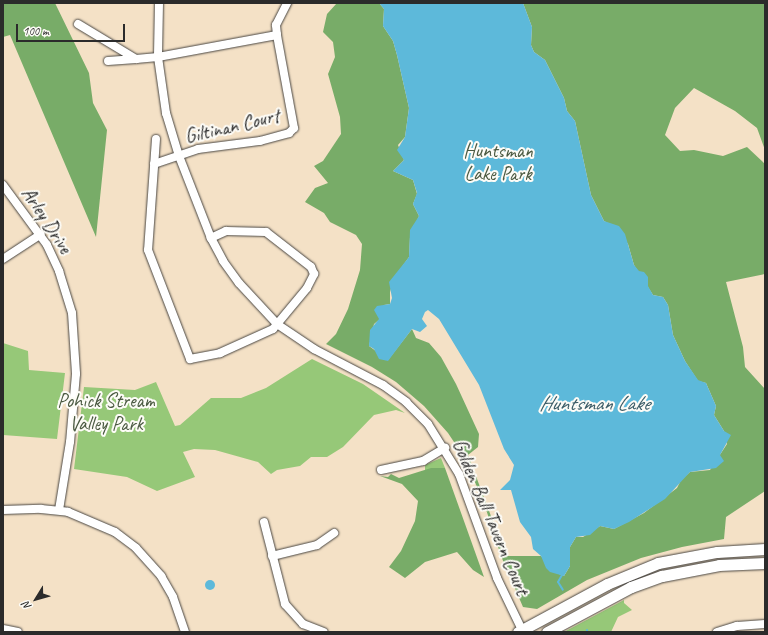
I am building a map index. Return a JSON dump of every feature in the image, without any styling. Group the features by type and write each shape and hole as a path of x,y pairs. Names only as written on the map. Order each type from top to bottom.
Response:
{"street":[{"name":"Golden Ball Tavern Court","path":"159,3 158,57 166,113 179,156 211,238 239,284 278,324 314,349 370,377 395,393 428,424 446,448 459,474 497,578 521,631"},
{"name":"Giltinan Court","path":"179,156 198,149 260,141 289,133 294,128 276,25 287,3"},
{"path":"78,24 136,58"},
{"path":"108,61 158,57 277,35"},
{"path":"156,139 148,250 190,359 220,353 256,339 278,324 307,288 314,274 311,267 266,232 226,231 211,238"},
{"path":"154,164 179,156"},
{"name":"Arley Drive","path":"3,185 41,234 64,284 76,342 70,442 59,510"},
{"path":"3,260 41,234"},
{"path":"381,470 423,461 446,448"},
{"path":"3,510 59,510 105,526 136,548 167,586 185,632"},
{"path":"264,522 281,594 291,612 303,624 324,632"},
{"path":"272,556 317,545 334,533"},
{"path":"521,631 607,584 647,566 693,555 765,549"},
{"path":"547,632 631,587 662,576 703,567 765,563"},
{"path":"717,632 737,626 765,624"},
{"path":"3,629 18,632"}],"green space":[{"path":"3,3 55,3 89,73 93,103 107,130 96,237 10,35 3,37"},
{"path":"337,3 379,3 384,9 383,26 393,41 409,108 405,137 398,145 404,160 393,171 413,180 417,194 413,204 419,216 410,237 409,257 394,278 390,292 390,304 384,305 380,319 374,324 369,346 388,360 412,329 416,338 429,343 441,357 456,384 479,434 478,447 468,455 506,556 541,556 554,572 564,576 570,566 570,547 576,537 583,537 600,526 614,529 644,513 677,488 681,480 690,472 710,470 727,444 724,431 714,415 716,406 706,383 698,381 685,361 673,335 668,305 663,297 653,295 634,265 628,244 613,226 604,221 591,195 575,121 567,111 564,98 545,60 534,52 531,45 532,27 523,3 765,3 765,150 757,128 735,111 694,88 675,108 665,135 680,151 694,150 723,156 747,147 765,164 765,274 726,282 743,347 745,367 765,389 765,491 726,517 724,539 682,547 641,558 587,580 537,609 523,607 501,556 484,503 464,457 448,433 424,406 396,382 372,367 326,344 336,334 348,309 360,270 362,244 356,235 330,222 324,213 305,202 315,188 328,183 314,166 323,161 341,134 340,117 328,74 335,57 333,42 323,32 327,14"},
{"name":"Pohick Stream Valley Park","path":"3,343 28,351 29,370 65,373 57,439 3,435"},
{"path":"312,359 363,384 405,413 396,410 374,415 343,447 327,457 311,457 300,466 277,470 271,474 258,462 215,450 194,449 183,452 195,477 157,491 127,477 74,469 84,387 135,390 156,382 175,426 180,425 211,398 241,398 266,388"},
{"path":"441,458 445,468 425,471 425,465"},
{"path":"431,468 445,468 484,577 473,570 457,552 425,562 405,578 389,567 401,551 415,521 418,501 402,484 380,476 388,477 391,474 399,478"},
{"path":"624,600 624,603 632,610 618,617 611,632 564,632"}],"water":[{"name":"Huntsman Lake","path":"379,3 523,3 532,27 531,45 534,52 545,60 564,98 567,111 575,121 591,195 604,221 619,226 625,234 634,265 639,271 644,272 648,277 648,286 653,295 663,297 668,305 673,335 685,361 698,380 706,383 716,406 714,415 724,431 731,435 720,455 724,461 716,468 690,472 665,499 629,522 614,529 600,526 590,535 576,537 570,547 570,566 564,576 550,572 546,568 541,556 533,549 531,537 520,522 511,490 500,490 510,480 514,465 504,449 479,385 439,319 428,310 425,312 422,319 427,326 420,332 412,329 388,361 379,359 374,349 369,346 370,330 379,319 374,310 377,306 390,304 392,298 389,282 409,257 410,230 419,216 413,204 417,193 413,180 393,171 404,160 397,150 405,137 409,108 393,41 383,26 384,9"},
{"path":"208,580 212,580 215,585 212,590 208,590 205,587 205,583"}],"waterway":[{"path":"562,575 558,582 563,590"}],"park label":[{"name":"Huntsman Lake Park","path":"498,162"}]}
